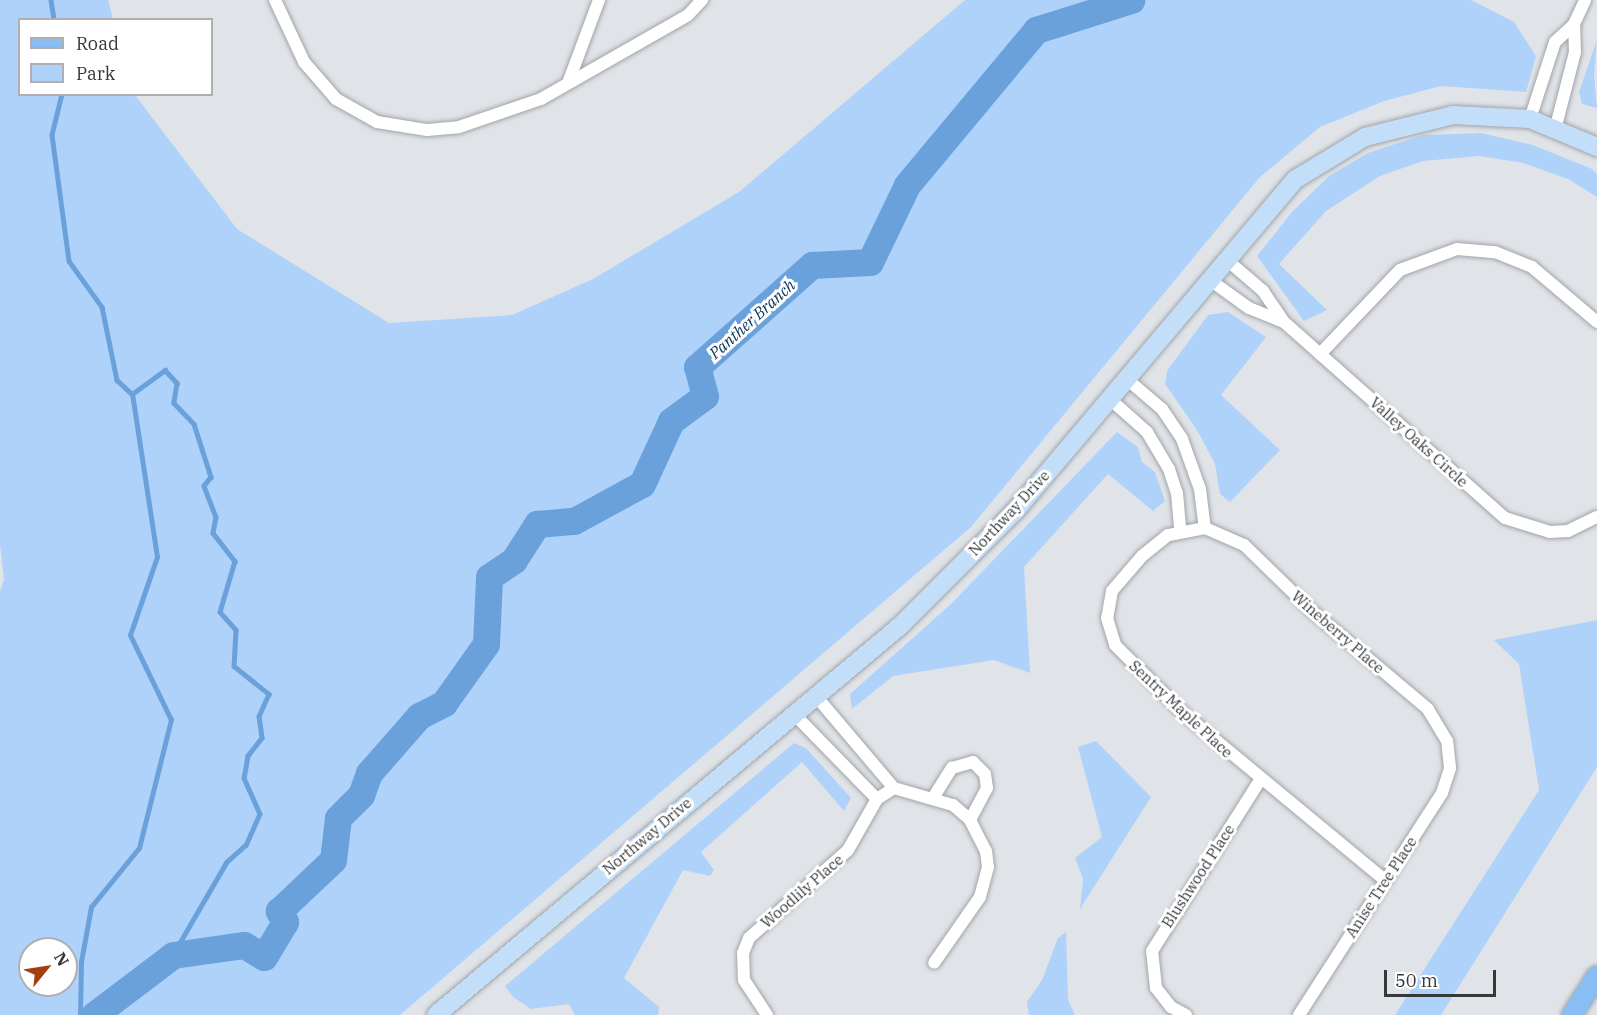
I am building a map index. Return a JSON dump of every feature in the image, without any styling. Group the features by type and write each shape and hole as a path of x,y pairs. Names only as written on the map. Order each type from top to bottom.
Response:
{"main road":[{"path":"1572,1015 1597,976"}],"street":[{"path":"275,0 303,62 323,87 350,110 377,122 409,130 459,127 541,99 688,15 702,0"},
{"path":"568,83 599,0"},
{"path":"1530,119 1555,42 1574,24 1585,0"},
{"path":"1556,126 1575,52 1574,24"},
{"name":"Northway Drive","path":"436,1015 793,713 900,626 1015,511 1296,179 1365,137 1453,115 1530,119 1556,126 1597,147"},
{"path":"1320,354 1400,270 1457,249 1495,252 1532,267 1597,322"},
{"name":"Valley Oaks Circle","path":"1227,260 1263,291 1284,322 1505,518 1532,530 1568,531 1597,517"},
{"name":"Valley Oaks Circle","path":"1210,280 1249,308 1284,322"},
{"path":"1128,380 1161,410 1182,439 1200,489 1205,528"},
{"path":"1111,400 1146,432 1169,469 1177,493 1180,531"},
{"name":"Sentry Maple Place","path":"1205,528 1180,531 1154,545 1112,591 1109,632 1124,656 1260,780 1385,880"},
{"name":"Wineberry Place","path":"1205,528 1244,545 1313,612 1428,709 1442,728 1450,754"},
{"path":"815,695 894,788 953,805 970,820 986,851 985,883 934,963"},
{"path":"793,713 878,799 894,788"},
{"name":"Anise Tree Place","path":"1299,1015 1442,793 1450,754"},
{"path":"933,798 951,768 973,762 985,774 987,788 970,820"},
{"name":"Blushwood Place","path":"1186,1015 1162,998 1151,977 1152,951 1158,938 1260,780"},
{"name":"Woodlily Place","path":"768,1015 744,980 743,953 749,938 848,850 878,799"}],"green space":[{"path":"0,0 108,0 113,18 18,18 18,96 136,96 237,229 389,323 512,315 593,279 739,192 965,0 1471,0 1514,22 1536,56 1526,92 1441,86 1384,101 1320,127 1260,177 971,527 400,1015 0,1015 0,591 4,580 0,544"},
{"path":"1597,40 1594,75 1597,108 1582,104 1579,92"},
{"path":"1481,133 1533,145 1592,169 1597,174 1597,197 1568,179 1523,163 1479,156 1423,161 1380,176 1326,211 1279,264 1327,310 1304,321 1257,256 1292,212 1329,176 1368,153 1423,135"},
{"path":"1228,312 1266,337 1221,395 1280,450 1230,502 1220,494 1215,464 1197,430 1165,384 1167,371 1208,315"},
{"path":"1117,432 1138,447 1142,462 1155,472 1165,501 1153,511 1108,474 1024,567 1030,673 994,660 893,676 852,709 850,694 951,604"},
{"path":"1597,620 1597,767 1441,1015 1395,1015 1539,790 1519,664 1494,640"},
{"path":"1096,741 1151,797 1080,909 1083,879 1075,858 1102,837 1078,747"},
{"path":"794,743 806,748 851,798 844,811 802,762 701,852 714,870 710,876 683,870 624,978 659,1007 658,1015 575,1015 569,1004 531,1009 513,997 505,986"},
{"path":"1066,932 1068,1000 1075,1015 1029,1015 1027,1002 1042,980 1058,938"}],"waterway":[{"path":"51,0 54,18"},
{"name":"Panther Branch","path":"94,1015 173,955 244,945 264,957 285,922 279,911 333,860 338,818 361,795 369,773 419,716 444,703 486,644 489,577 514,560 537,524 574,521 642,484 671,421 705,396 697,367 812,265 870,262 907,185 1036,30 1131,0"},
{"path":"62,96 52,135 69,261 102,307 117,380 132,394 165,370 177,383 174,403 194,424 211,477 204,486 216,517 213,533 235,561 220,612 236,630 234,666 269,694 259,716 262,738 248,756 244,778 260,814 246,845 227,862 173,955"},
{"path":"80,1015 81,962 91,907 139,848 171,720 130,635 157,557 132,394"}]}
